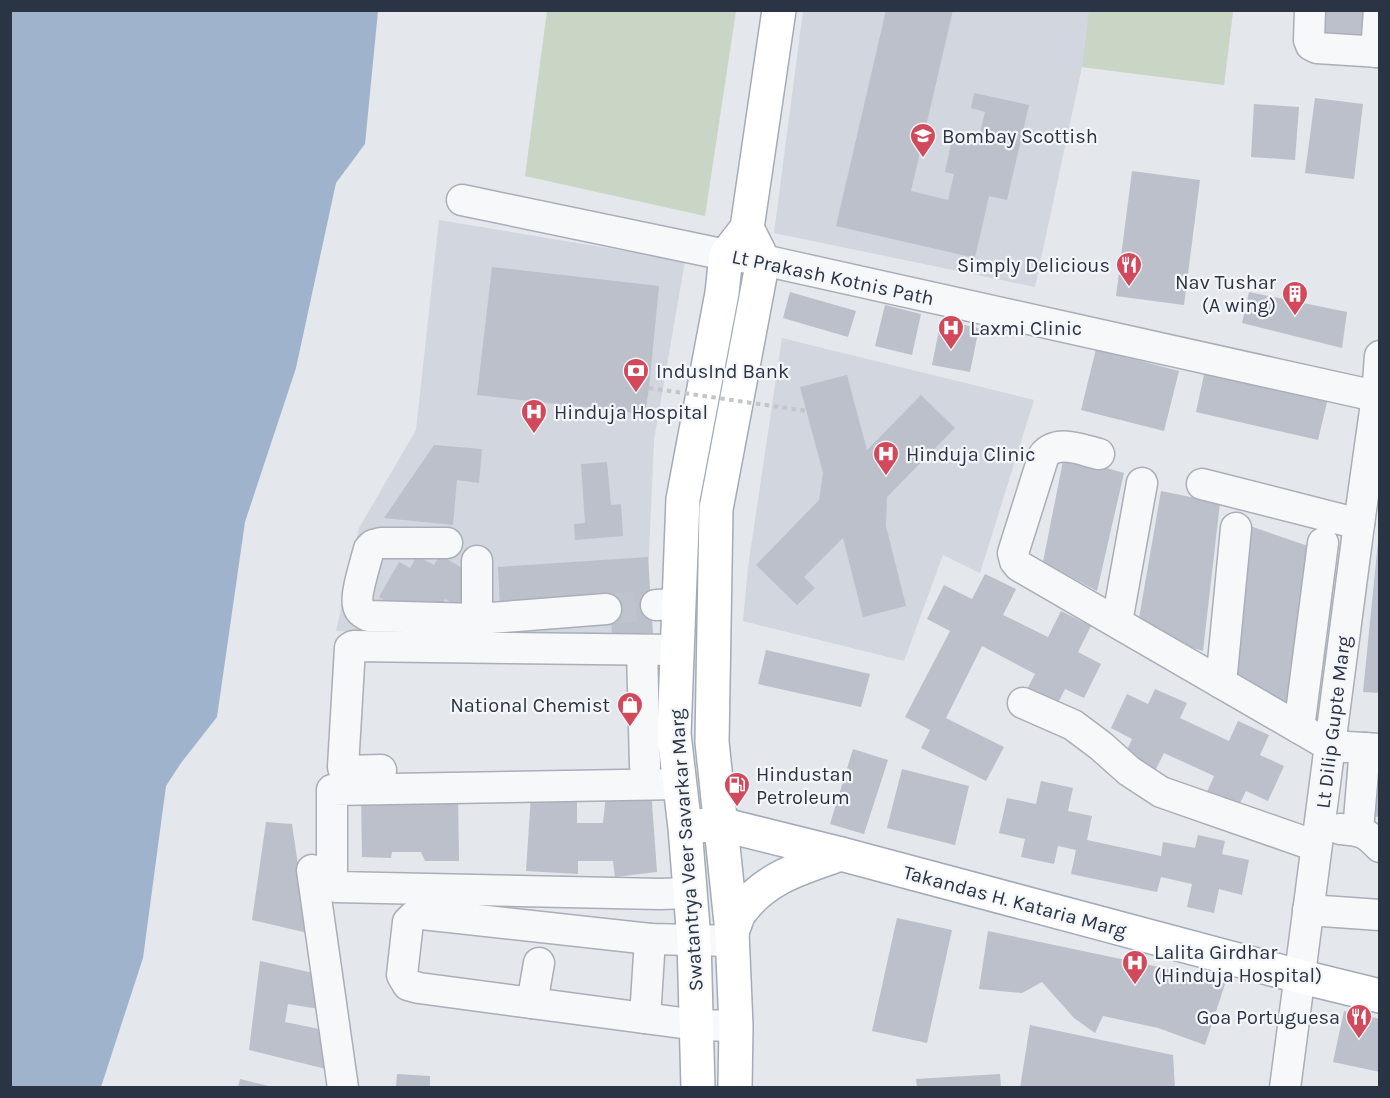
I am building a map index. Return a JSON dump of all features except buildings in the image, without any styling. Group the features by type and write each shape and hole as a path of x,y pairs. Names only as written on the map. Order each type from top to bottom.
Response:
{"main road":[{"path":"726,255 747,228 779,10"},
{"path":"747,228 763,260"},
{"name":"Swatantrya Veer Savarkar Marg","path":"698,1088 694,940 685,828 674,734 677,650 667,604 683,499 722,293 726,255"},
{"name":"Swatantrya Veer Savarkar Marg","path":"735,1088 736,1026 732,937 712,742 716,509 763,260"},
{"name":"Takandas H. Kataria Marg","path":"685,828 720,824 1380,996"},
{"path":"732,937 740,912 760,891 786,873 841,854"}],"street":[{"path":"1310,10 1309,40 1311,45 1317,48 1378,52 1379,10"},
{"name":"Lt Prakash Kotnis Path","path":"462,200 726,255 763,260 1378,396"},
{"name":"Lt Dilip Gupte Marg","path":"1285,1088 1298,976 1378,396 1380,356"},
{"path":"1023,703 1073,725 1129,771 1161,792 1318,837 1369,839 1372,749 1330,746 1019,566 1015,561 1013,553 1044,456 1054,447 1062,446 1099,454"},
{"path":"1117,622 1142,483"},
{"path":"1202,484 1359,524"},
{"path":"1221,683 1236,528"},
{"path":"447,543 373,545 369,549 358,596 361,612 368,616 477,619 606,609"},
{"path":"1299,728 1323,543"},
{"path":"477,561 477,619"},
{"path":"677,650 353,646 350,648 343,767 347,771 645,766 679,775"},
{"path":"642,650 645,766"},
{"path":"679,775 332,790 332,882 336,887 690,893"},
{"path":"312,870 343,1088"},
{"path":"1308,910 1380,915"},
{"path":"732,937 694,940 650,939 422,914 414,916 408,922 402,975 408,985 419,988 645,1018 736,1026"},
{"path":"645,1018 650,939"},
{"path":"532,1003 538,963"}],"path":[{"path":"649,388 807,411"}],"shaded area":[{"name":"Bombay Scottish","path":"803,11 1233,11 1224,85 1082,67 1035,287 774,233"},
{"name":"Hinduja Hospital","path":"439,220 685,261 654,440 645,644 336,631 359,528 416,430"},
{"name":"Hinduja Clinic","path":"782,338 1034,400 980,573 943,555 904,661 743,621 748,567"}],"green space":[{"path":"547,11 736,11 705,216 525,176"},
{"path":"1089,11 1233,11 1224,85 1082,67"}],"water":[{"path":"10,11 378,11 365,144 336,183 296,368 245,522 217,717 166,786 143,958 101,1087 11,1087"}],"tunnel":[{"path":"606,609 656,605"}],"place":[{"name":"Bombay Scottish","path":"923,159"},
{"name":"Simply Delicious","path":"1129,288"},
{"name":"Nav Tushar (A wing)","path":"1295,317"},
{"name":"Laxmi Clinic","path":"951,351"},
{"name":"IndusInd Bank","path":"636,394"},
{"name":"Hinduja Hospital","path":"534,435"},
{"name":"Hinduja Clinic","path":"886,477"},
{"name":"National Chemist","path":"630,728"},
{"name":"Hindustan Petroleum","path":"737,808"},
{"name":"Lalita Girdhar (Hinduja Hospital)","path":"1135,986"},
{"name":"Goa Portuguesa","path":"1359,1040"}]}
